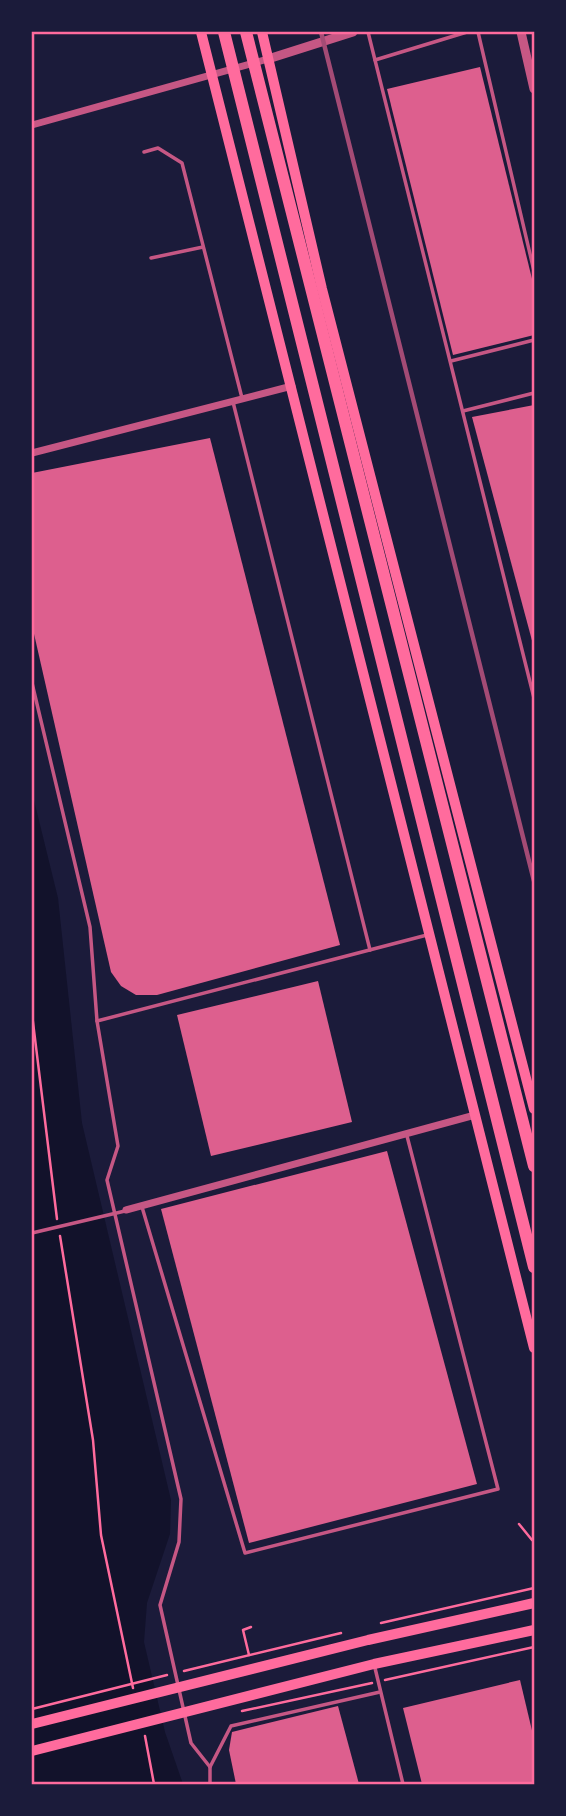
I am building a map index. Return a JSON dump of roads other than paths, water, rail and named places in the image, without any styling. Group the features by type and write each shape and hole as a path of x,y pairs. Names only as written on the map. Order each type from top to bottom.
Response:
{"highway":[{"path":"224,32 534,1267"},
{"path":"246,32 534,1166"}],"main road":[{"path":"201,32 210,77 292,386 534,1348"},
{"path":"262,32 322,289 534,1109"},
{"path":"32,1724 368,1640 534,1603"},
{"path":"32,1751 374,1664 534,1630"}],"street":[{"path":"32,125 210,77 353,32"},
{"path":"521,32 530,49 534,89"},
{"path":"32,453 292,386"},
{"path":"126,1210 475,1115"}],"lane":[{"path":"368,32 534,698"},
{"path":"375,60 467,32"},
{"path":"478,32 534,271"},
{"path":"144,152 158,148 182,163 242,398"},
{"path":"151,258 203,247"},
{"path":"450,361 534,340"},
{"path":"463,411 534,393"},
{"path":"232,401 370,950"},
{"path":"32,683 90,927 97,1021 118,1146 107,1180 181,1499 179,1542 160,1605 191,1743 209,1767"},
{"path":"97,1021 430,934"},
{"path":"141,1206 246,1553 498,1489 406,1133"},
{"path":"32,1233 126,1210"},
{"path":"374,1664 403,1784"},
{"path":"210,1784 209,1767 230,1726 380,1692"}],"railway":[{"path":"321,32 534,881"}]}
